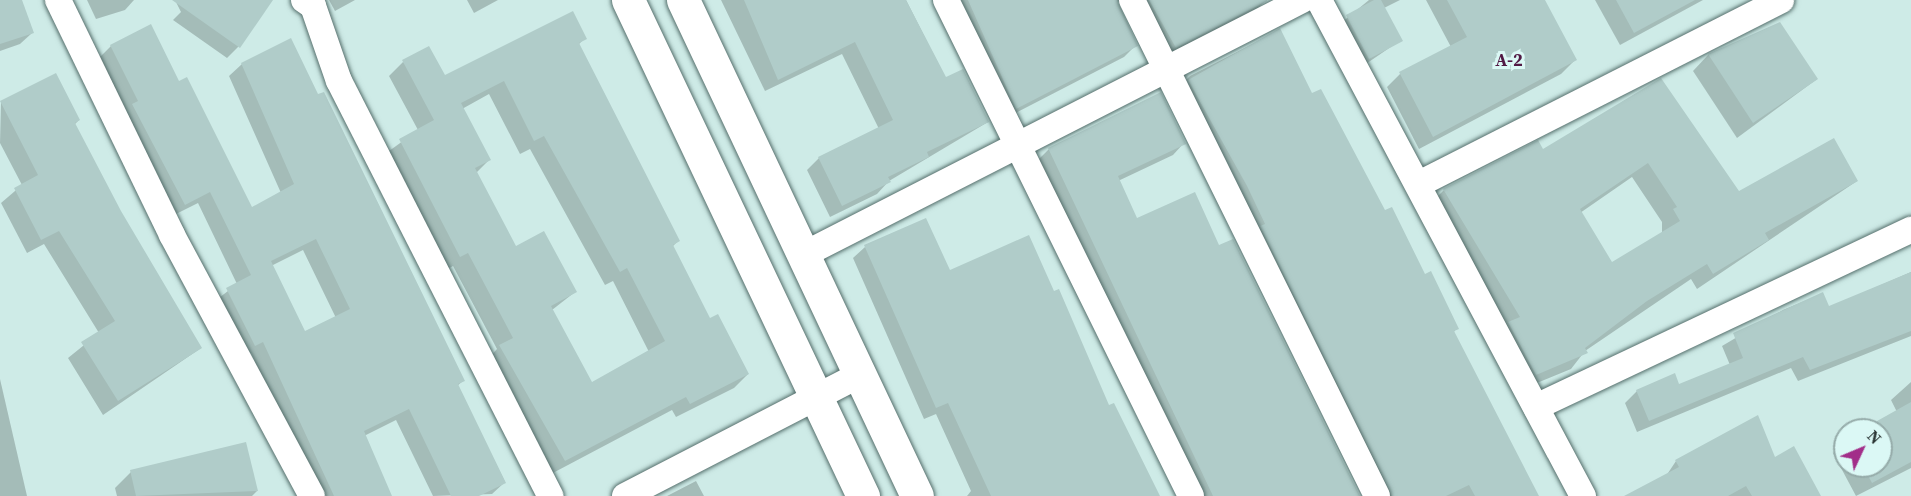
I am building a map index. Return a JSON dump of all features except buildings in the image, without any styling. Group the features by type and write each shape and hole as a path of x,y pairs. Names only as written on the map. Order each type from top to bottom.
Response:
{"main road":[{"path":"628,0 863,496"},
{"path":"683,0 917,496"}],"street":[{"path":"57,0 172,235 312,496"},
{"path":"304,0 313,6 339,81 550,496"},
{"path":"946,0 1191,496"},
{"path":"1132,0 1377,496"},
{"path":"803,255 1302,0"},
{"path":"1319,0 1419,184 1583,496"},
{"path":"1419,184 1781,0"},
{"path":"1536,407 1911,230"},
{"path":"625,496 859,375"}],"district":[{"name":"A-2","path":"1509,60"}]}
